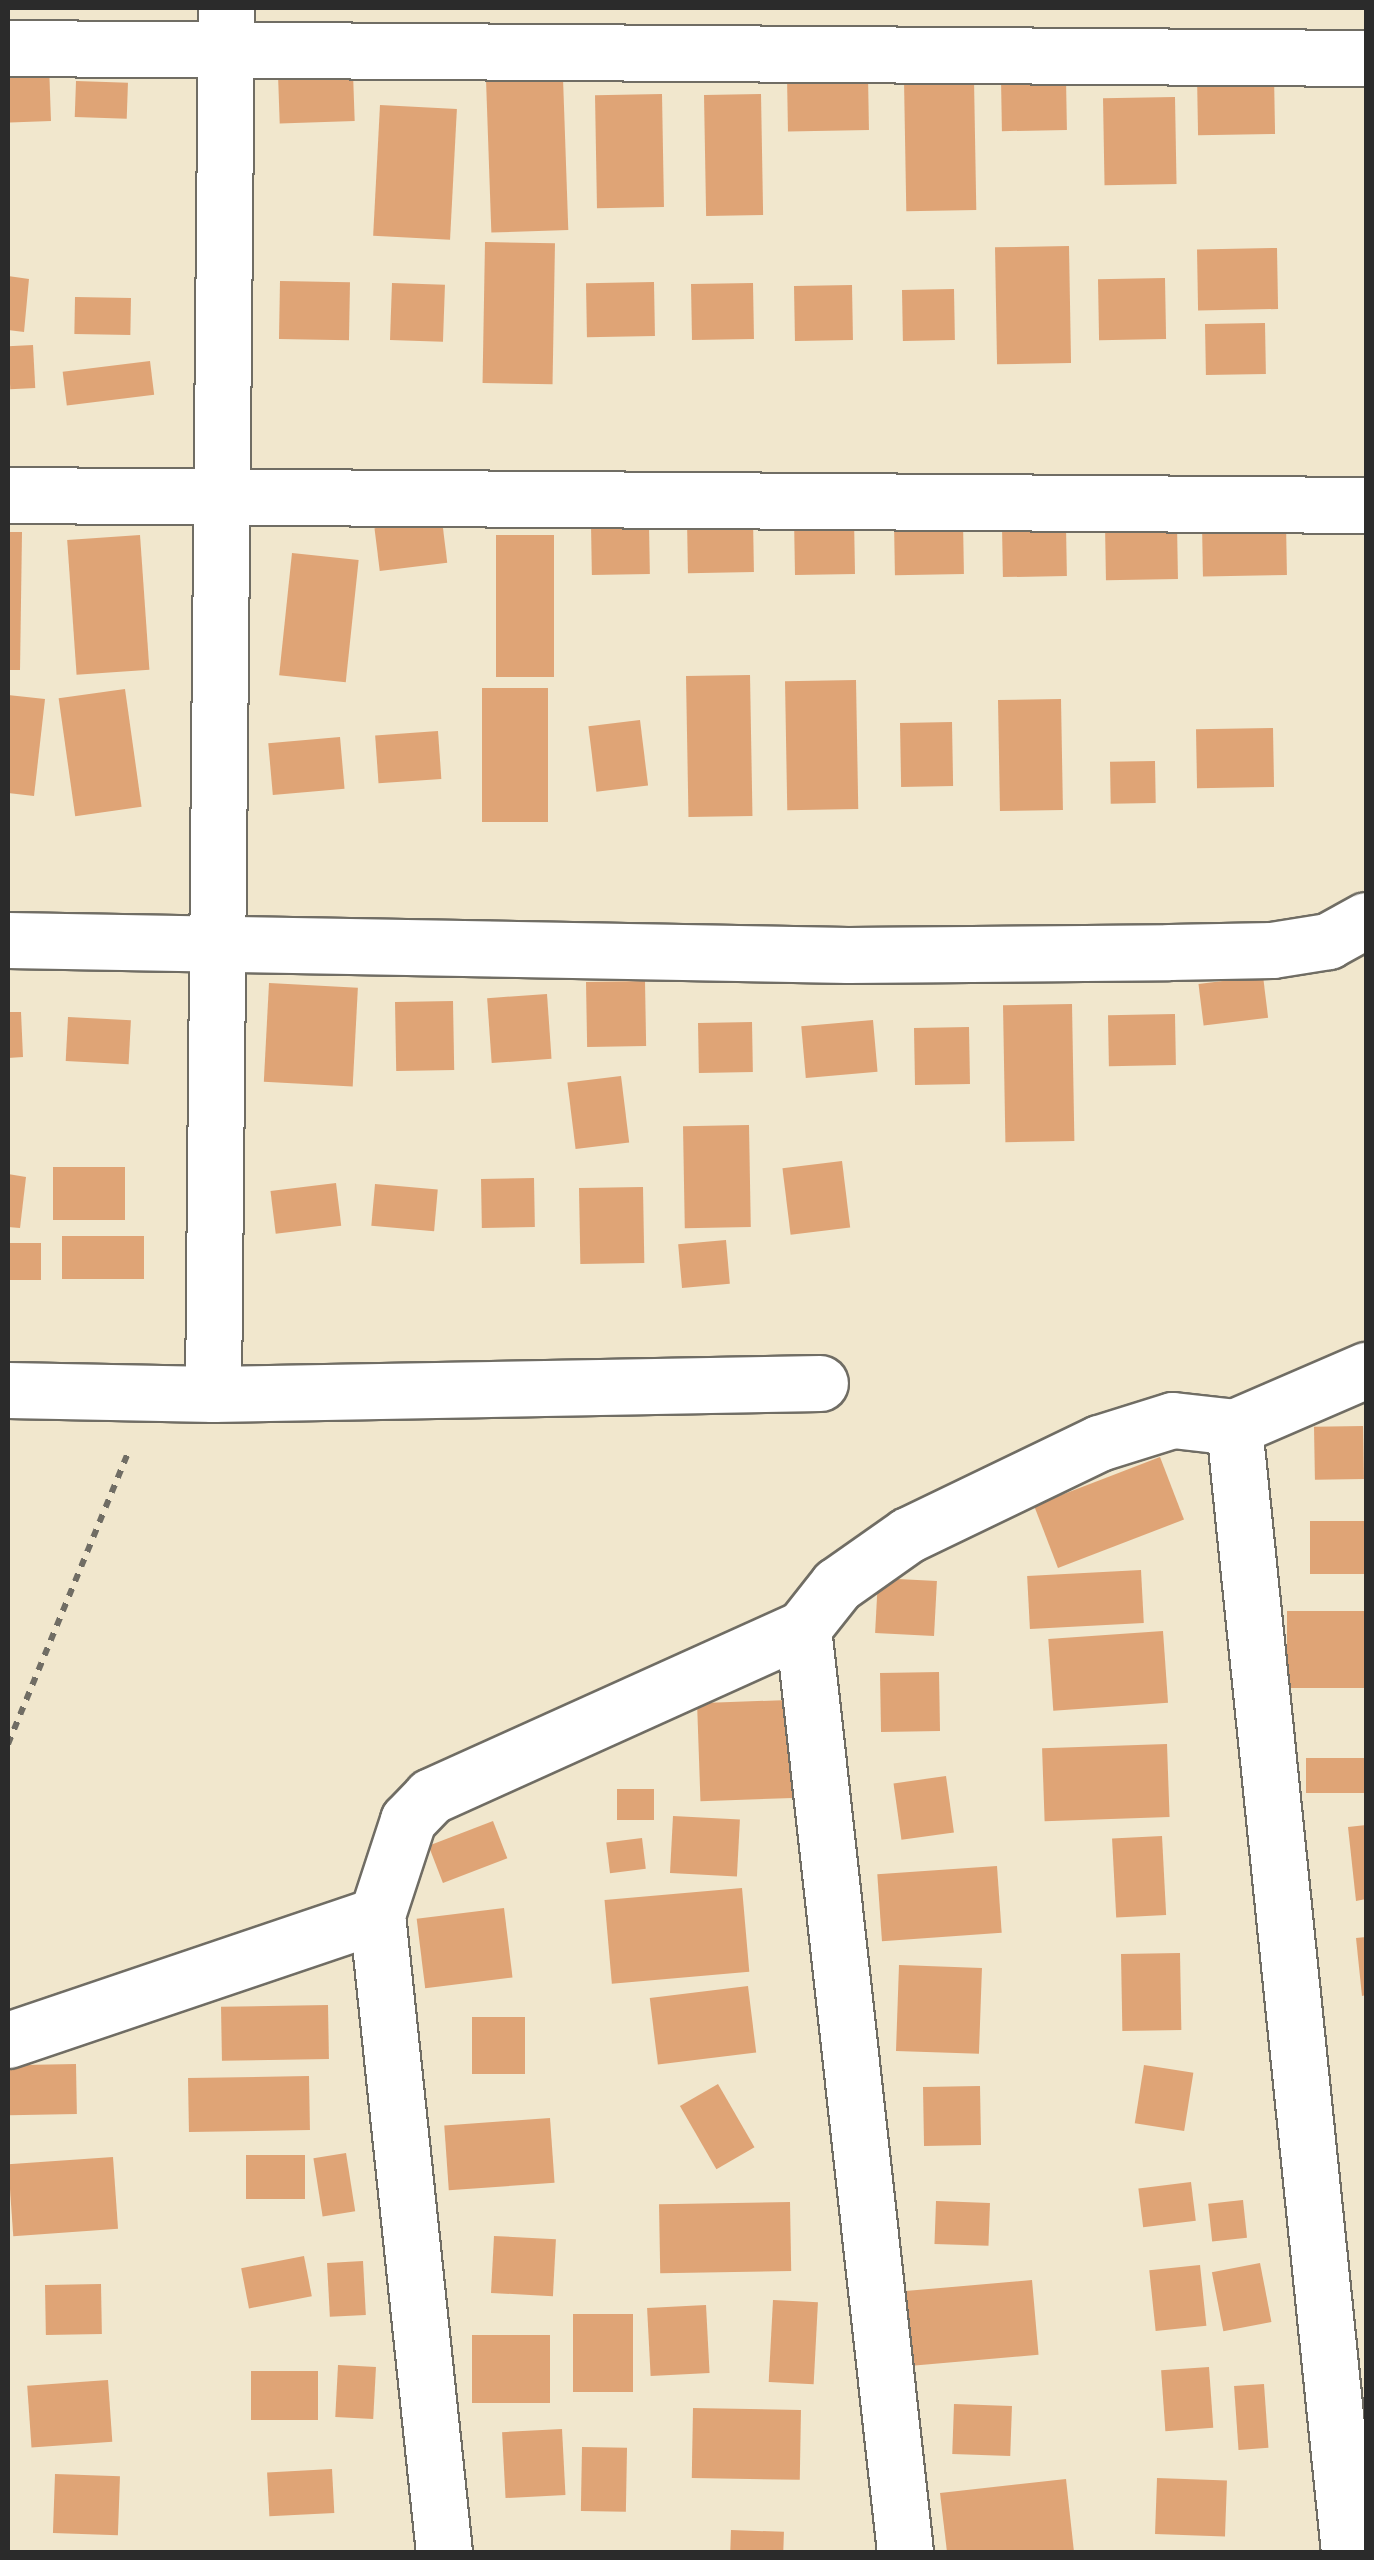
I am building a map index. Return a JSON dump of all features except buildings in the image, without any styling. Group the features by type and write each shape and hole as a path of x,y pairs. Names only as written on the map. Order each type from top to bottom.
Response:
{"street":[{"path":"8,48 226,29 1366,58"},
{"path":"213,1394 226,29"},
{"path":"8,495 223,500 1366,505"},
{"path":"8,940 848,955 1272,950 1328,941 1366,920"},
{"path":"444,2552 378,1915 408,1820 431,1796 803,1628 838,1584 871,1556 1099,1443 1173,1420 1234,1427 1366,1370"},
{"path":"8,1390 213,1394 820,1383"},
{"path":"1234,1427 1349,2552"},
{"path":"803,1628 905,2552"},
{"path":"8,2040 378,1915"}],"path":[{"path":"8,1744 154,1394"}]}
